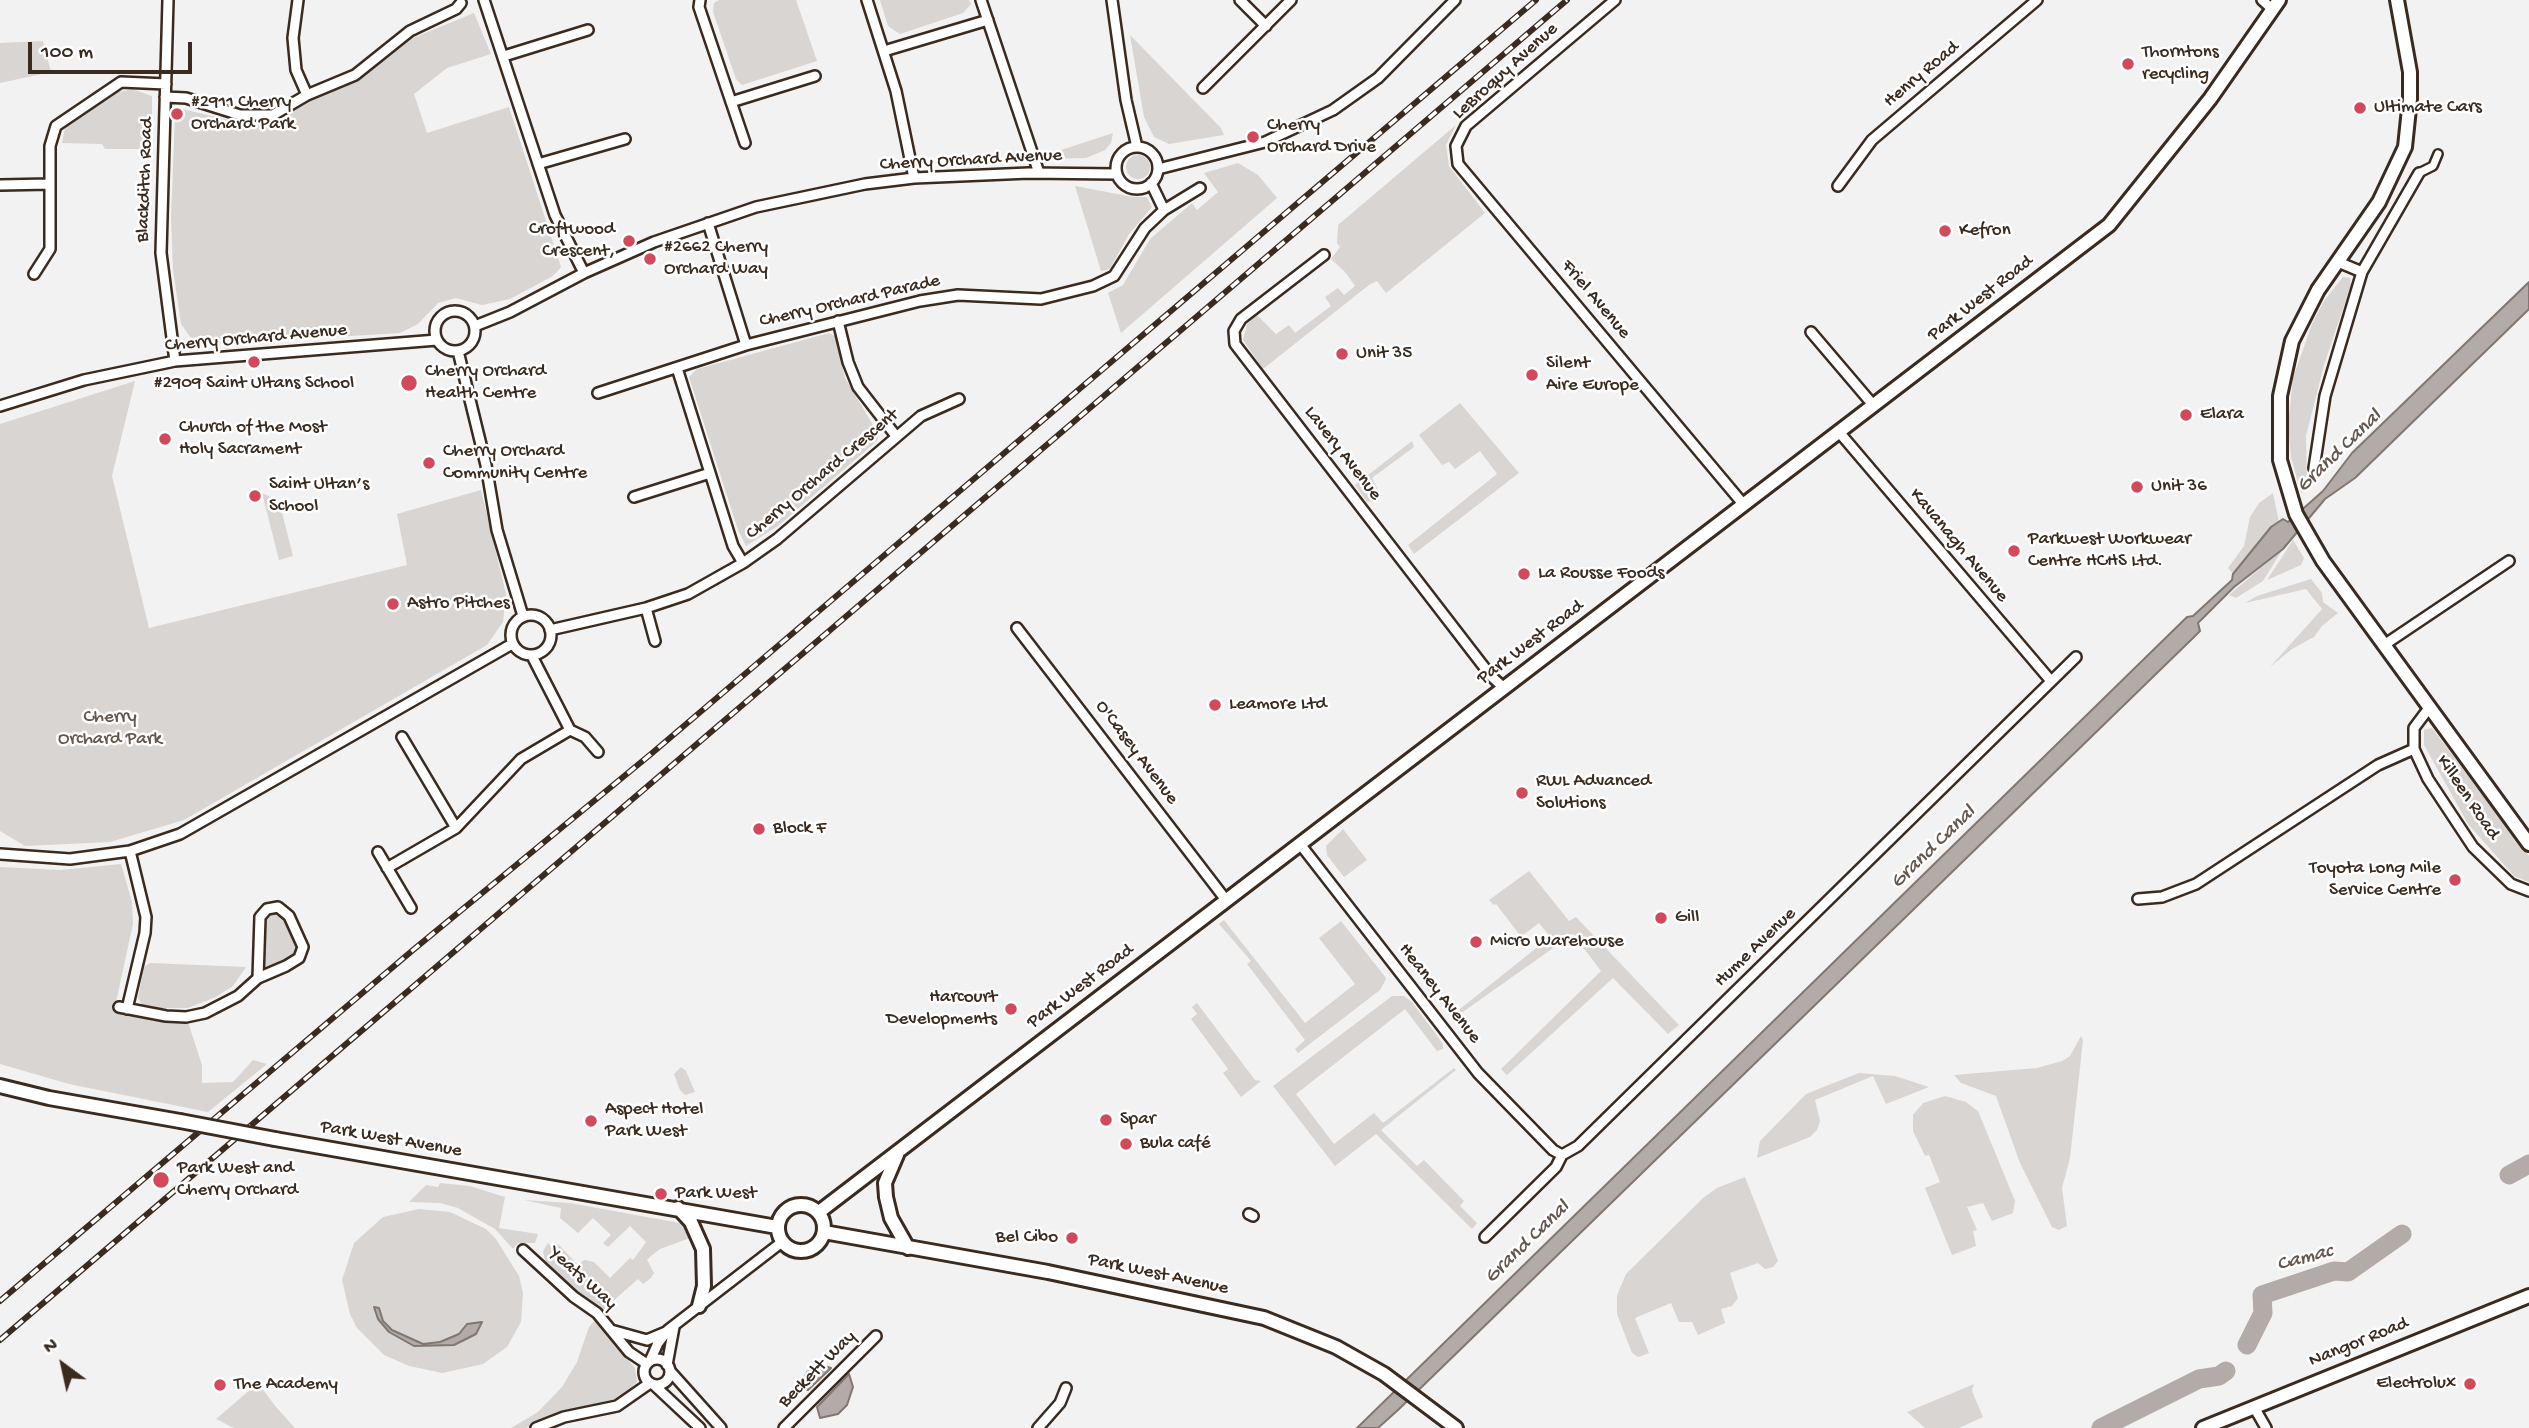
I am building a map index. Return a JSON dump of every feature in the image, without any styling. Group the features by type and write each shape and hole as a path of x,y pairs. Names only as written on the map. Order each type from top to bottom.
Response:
{"street":[{"name":"Blackditch Road","path":"168,0 161,253 174,361"},
{"path":"298,0 295,58 298,78 307,95"},
{"path":"484,0 555,215 584,273"},
{"path":"700,0 698,7 745,143"},
{"path":"867,0 910,148 914,178"},
{"path":"981,0 1038,173"},
{"path":"1112,0 1126,100 1137,147"},
{"path":"1240,0 1266,26"},
{"path":"1203,88 1291,0"},
{"path":"1158,169 1265,142 1333,110 1378,78 1455,0"},
{"name":"LeBroquy Avenue","path":"1456,146 1466,126 1615,0"},
{"name":"Henry Road","path":"1838,186 1872,140 2037,0"},
{"path":"2362,272 2338,262 2379,202 2405,147 2410,72 2397,0"},
{"path":"165,97 179,97 227,112 258,117 273,115 307,95 355,75 410,32 456,9 461,3"},
{"name":"Park West Road","path":"819,1212 1874,406 2118,216 2210,99 2271,3"},
{"path":"884,51 988,20"},
{"path":"504,56 588,30"},
{"path":"731,102 815,76"},
{"path":"34,274 50,249 50,140 58,123 121,82 166,84"},
{"path":"538,164 625,139"},
{"name":"Friel Avenue","path":"1456,146 1458,163 1468,177 1744,505"},
{"path":"1137,147 1152,154 1158,169 1151,183 1143,188 1130,188 1117,174 1120,156 1137,147"},
{"path":"2314,468 2325,396 2362,272 2419,173 2433,166 2438,154"},
{"name":"Cherry Orchard Avenue","path":"475,326 510,312 584,273 708,223 756,207 865,184 914,178 1038,173 1117,174"},
{"path":"1151,183 1164,210"},
{"path":"0,185 50,184"},
{"name":"Cherry Orchard Parade","path":"598,393 746,345 943,296 978,295 1027,300 1093,286 1114,276 1145,228 1164,210 1200,188"},
{"path":"708,223 746,345"},
{"name":"Lavery Avenue","path":"1324,255 1241,319 1234,331 1235,344 1491,676 1504,688"},
{"name":"Killeen Road","path":"2338,262 2306,309 2287,358 2280,396 2279,435 2287,492 2295,514 2310,540 2529,844"},
{"path":"459,311 467,314 475,326 471,343 458,351 449,350 437,340 435,329 444,313 459,311"},
{"path":"838,321 848,362 858,387 896,436"},
{"path":"1811,332 1874,406"},
{"name":"Cherry Orchard Avenue","path":"0,406 84,380 174,361 437,340"},
{"path":"458,351 486,465 500,541 523,616"},
{"path":"677,369 733,546 743,563"},
{"name":"Cherry Orchard Crescent","path":"551,630 646,608 688,594 743,563 776,539 896,436 931,410 959,399"},
{"name":"Kavanagh Avenue","path":"1839,432 2051,681"},
{"path":"634,497 709,473"},
{"path":"2384,645 2509,561"},
{"path":"646,608 654,641"},
{"path":"523,616 543,619 551,630 547,647 532,656 520,653 512,644 513,625 523,616"},
{"name":"O'Casey Avenue","path":"1017,628 1226,900"},
{"path":"0,854 70,859 131,851 180,835 512,644"},
{"path":"532,656 570,730 585,737 598,752"},
{"name":"Hume Avenue","path":"1485,1237 1556,1167 1562,1155 1578,1146 2076,657"},
{"name":"Killeen Road","path":"2429,708 2414,728 2414,749 2428,779 2473,847 2511,884 2529,891"},
{"path":"387,868 456,828 521,759 570,730"},
{"path":"401,737 456,828"},
{"path":"2137,899 2162,897 2196,884 2378,765 2414,749"},
{"name":"Heaney Avenue","path":"1300,844 1478,1073 1553,1150 1562,1155"},
{"path":"131,851 146,917 123,1008 186,1017 205,1013 238,996 258,978 299,958 303,947 289,916 278,907 267,909 260,917 258,978"},
{"path":"378,852 411,908"},
{"name":"Park West Avenue","path":"0,1086 95,1107 777,1227"},
{"path":"898,1151 885,1182 886,1197 891,1218 908,1248"},
{"path":"805,1204 819,1212 824,1232 821,1240 810,1249 795,1250 782,1242 777,1227 779,1219 789,1207 805,1204"},
{"path":"678,1208 691,1222 703,1249 705,1268 699,1307"},
{"name":"Park West Avenue","path":"824,1232 1131,1289 1264,1318 1336,1347 1384,1374 1456,1428"},
{"path":"700,1428 644,1374 649,1362 658,1343 671,1329 782,1242"},
{"name":"Yeats Way","path":"523,1250 574,1297 597,1313 629,1352 649,1362"},
{"name":"Nangor Road","path":"2203,1428 2529,1296"},
{"path":"611,1330 647,1340 671,1329"},
{"path":"536,1428 555,1419 617,1406 652,1384 665,1382 671,1329"},
{"name":"Beckett Way","path":"784,1428 876,1336"},
{"path":"649,1362 658,1359 668,1368 721,1428"},
{"path":"1038,1428 1060,1403 1066,1388"},
{"path":"2254,1406 2266,1428"}],"green space":[{"path":"719,0 796,0 817,61 742,85 736,79 713,12 714,3"},
{"path":"880,0 969,0 971,4 963,13 900,34 888,26"},
{"path":"474,13 491,54 447,68 414,94 427,133 509,107 561,267 553,276 510,299 482,305 456,298 438,303 418,324 400,333 206,345 191,338 181,324 173,270 171,218 175,115 178,108 246,124 277,122 303,104 358,80 413,38"},
{"path":"1130,35 1221,128 1224,135 1169,144 1154,137 1144,117"},
{"path":"43,41 51,72 0,83 0,43"},
{"path":"132,89 152,96 152,149 105,149 102,144 62,143 65,128 119,92"},
{"path":"1456,125 1446,145 1449,166 1485,213 1386,293 1377,281 1369,285 1263,369 1243,340 1247,324 1257,315 1276,334 1289,325 1295,333 1331,306 1325,297 1338,288 1344,295 1355,286 1331,259 1340,247 1337,243 1338,225"},
{"path":"1113,133 1111,143 1105,150 1086,158 1045,159 1046,155"},
{"path":"1138,155 1149,162 1150,167 1143,178 1138,179 1127,172 1126,167 1133,156"},
{"path":"1238,163 1258,175 1277,198 1121,333 1108,293 1123,285 1150,239 1192,203 1197,210 1218,192 1204,173"},
{"path":"1075,186 1133,197 1147,197 1152,207 1129,234 1110,269 1101,271"},
{"path":"2343,277 2350,278 2351,285 2324,365 2306,436 2307,491 2301,493 2291,457 2288,426 2293,378 2312,324 2324,301"},
{"path":"829,333 835,336 845,378 879,435 877,441 778,526 746,546 738,530 689,377 697,369"},
{"name":"Cherry Orchard Park","path":"135,381 112,476 149,628 407,565 397,514 481,490 506,594 503,622 487,645 184,820 110,842 25,846 0,831 0,424"},
{"path":"1460,403 1519,473 1414,554 1408,545 1497,474 1480,451 1455,469 1449,462 1442,465 1419,435"},
{"path":"1412,441 1414,447 1372,478 1380,494 1374,501 1367,502 1355,485"},
{"path":"262,493 279,501 293,556 279,560"},
{"path":"2273,493 2279,522 2233,574 2228,568 2244,546 2250,517 2259,503"},
{"path":"2293,540 2304,558 2301,565 2267,580"},
{"path":"2283,549 2263,581 2236,598 2229,595"},
{"path":"2311,579 2322,593 2323,602 2338,613 2322,626 2314,637 2292,649 2270,667 2322,609 2306,589 2245,603 2257,596"},
{"path":"2432,728 2529,856 2529,882 2514,876 2468,824 2424,745 2424,730"},
{"path":"1343,829 1367,860 1344,877 1327,855 1326,846"},
{"path":"121,864 132,902 133,924 114,1011 155,1021 188,1022 202,1065 202,1083 233,1082 253,1060 267,1064 208,1112 69,1084 0,1064 0,867 60,870"},
{"path":"1529,871 1569,921 1576,917 1679,1025 1668,1034 1613,978 1507,1075 1501,1069 1601,971 1573,934 1457,1016 1454,1023 1450,1017 1550,937 1539,923 1523,935 1519,934 1496,904 1489,900"},
{"path":"271,913 282,918 297,942 297,949 293,955 268,969 262,963 264,920"},
{"path":"1224,920 1305,1023 1355,984 1319,938 1341,921 1386,978 1385,981 1380,990 1298,1053 1295,1049 1305,1040 1247,964 1251,961 1219,924"},
{"path":"150,963 246,967 233,986 216,997 188,1008 153,1008 143,1006 138,998 144,967"},
{"path":"1392,996 1404,996 1412,1002 1443,1044 1443,1049 1437,1051 1405,1009 1296,1094 1334,1144 1374,1113 1383,1123 1454,1068 1456,1070 1381,1130 1417,1166 1424,1160 1464,1201 1460,1206 1477,1223 1472,1229 1376,1134 1335,1166 1273,1086"},
{"path":"1197,1003 1255,1080 1261,1081 1241,1097 1223,1073 1228,1069 1191,1019 1197,1014 1192,1007"},
{"path":"2081,1036 2083,1040 2070,1158 2062,1188 2067,1226 2059,1230 2052,1227 2020,1163 1996,1096 1961,1083 1954,1075 2037,1068 2062,1061 2070,1056"},
{"path":"681,1067 686,1071 695,1092 685,1095 680,1090 674,1074"},
{"path":"1859,1073 1895,1076 1929,1087 1886,1104 1873,1076 1815,1100 1820,1121 1817,1130 1810,1137 1757,1158 1760,1141 1806,1094"},
{"path":"1945,1096 1966,1102 1978,1111 2015,1201 2013,1213 1992,1221 1983,1203 1967,1207 1977,1230 1973,1231 1976,1246 1952,1255 1925,1188 1940,1182 1929,1155 1925,1156 1913,1131 1913,1115 1923,1103"},
{"path":"1745,1177 1778,1261 1773,1267 1765,1269 1758,1263 1730,1273 1738,1298 1732,1306 1721,1309 1725,1323 1698,1335 1692,1322 1679,1322 1671,1303 1635,1318 1649,1353 1638,1357 1632,1353 1617,1314 1617,1295 1626,1274 1703,1198 1717,1188"},
{"path":"440,1183 470,1186 505,1197 499,1228 538,1234 535,1243 518,1243 513,1249 495,1229 458,1208 440,1203 409,1202 426,1185 438,1187"},
{"path":"524,1200 570,1203 685,1224 695,1236 660,1249 651,1256 647,1260 654,1273 651,1278 643,1284 638,1279 612,1302 617,1308 605,1311 563,1281 545,1261 543,1251 548,1243 553,1248 558,1244 578,1265 584,1260 594,1262 610,1278 630,1258 633,1260 646,1242 630,1226 608,1247 603,1243 611,1235 593,1218 578,1233 560,1218 561,1208"},
{"path":"419,1209 450,1212 486,1229 496,1239 519,1276 523,1293 521,1322 507,1347 483,1364 442,1373 409,1366 384,1355 357,1328 350,1314 342,1280 354,1243 383,1217"},
{"path":"595,1320 635,1368 637,1382 625,1394 608,1403 568,1410 526,1428 511,1428 538,1412 562,1387 577,1362 589,1327"},
{"path":"258,1383 295,1428 234,1428 216,1419"},
{"path":"1974,1384 1972,1391 1983,1417 1959,1428 1925,1428 1907,1412"}],"shaded area":[{"path":"2529,282 2529,309 2355,478 2325,499 2283,549 2234,587 2198,623 2200,631 2193,638 1398,1410 1378,1428 1357,1428 2187,617 2193,616 2232,580 2233,574 2271,527 2283,519 2288,522 2323,491 2352,453"},
{"path":"374,1307 379,1308 383,1321 392,1330 423,1344 440,1342 459,1334 467,1324 482,1322 476,1334 454,1345 414,1346 389,1332 378,1319"},
{"path":"825,1366 831,1368 808,1390 800,1387 807,1372"},
{"path":"849,1374 853,1387 847,1405 838,1414 820,1418 817,1407"}],"waterway":[{"name":"Camac","path":"2509,1175 2529,1164"},
{"name":"Camac","path":"2247,1345 2263,1313 2262,1295 2334,1271 2348,1272 2402,1234"},
{"name":"Camac","path":"2101,1428 2199,1379 2219,1376 2226,1371"}],"railway":[{"path":"0,1301 413,950 651,754 1536,0"},
{"path":"0,1340 1567,0"}],"place":[{"name":"Thorntons recycling","path":"2128,64"},
{"name":"Ultimate Cars","path":"2360,108"},
{"name":"#2911 Cherry Orchard Park","path":"177,114"},
{"name":"Cherry Orchard Drive","path":"1253,137"},
{"name":"Kefron","path":"1945,231"},
{"name":"Croftwood Crescent,","path":"629,241"},
{"name":"#2662 Cherry Orchard Way","path":"650,259"},
{"name":"Unit 35","path":"1342,354"},
{"name":"#2909 Saint Ultans School","path":"254,362"},
{"name":"Silent Aire Europe","path":"1532,375"},
{"name":"Cherry Orchard Health Centre","path":"409,383"},
{"name":"Elara","path":"2186,415"},
{"name":"Church of the Most Holy Sacrament","path":"165,439"},
{"name":"Cherry Orchard Community Centre","path":"429,463"},
{"name":"Unit 36","path":"2137,487"},
{"name":"Saint Ultan’s School","path":"255,496"},
{"name":"Parkwest Workwear Centre HCHS Ltd.","path":"2014,551"},
{"name":"La Rousse Foods","path":"1524,574"},
{"name":"Astro Pitches","path":"393,604"},
{"name":"Leamore Ltd","path":"1215,705"},
{"name":"RWL Advanced Solutions","path":"1522,793"},
{"name":"Block F","path":"759,829"},
{"name":"Toyota Long Mile Service Centre","path":"2455,880"},
{"name":"Gill","path":"1661,918"},
{"name":"Micro Warehouse","path":"1476,942"},
{"name":"Harcourt Developments","path":"1011,1009"},
{"name":"Spar","path":"1106,1120"},
{"name":"Aspect Hotel Park West","path":"591,1121"},
{"name":"Bula café","path":"1126,1144"},
{"name":"Park West and Cherry Orchard","path":"161,1180"},
{"name":"Park West","path":"661,1194"},
{"name":"Bel Cibo","path":"1072,1238"},
{"name":"Electrolux","path":"2470,1384"},
{"name":"The Academy","path":"220,1385"}],"water label":[{"name":"Grand Canal","path":"2340,452"},
{"name":"Grand Canal","path":"1934,848"},
{"name":"Grand Canal","path":"1528,1243"}]}
